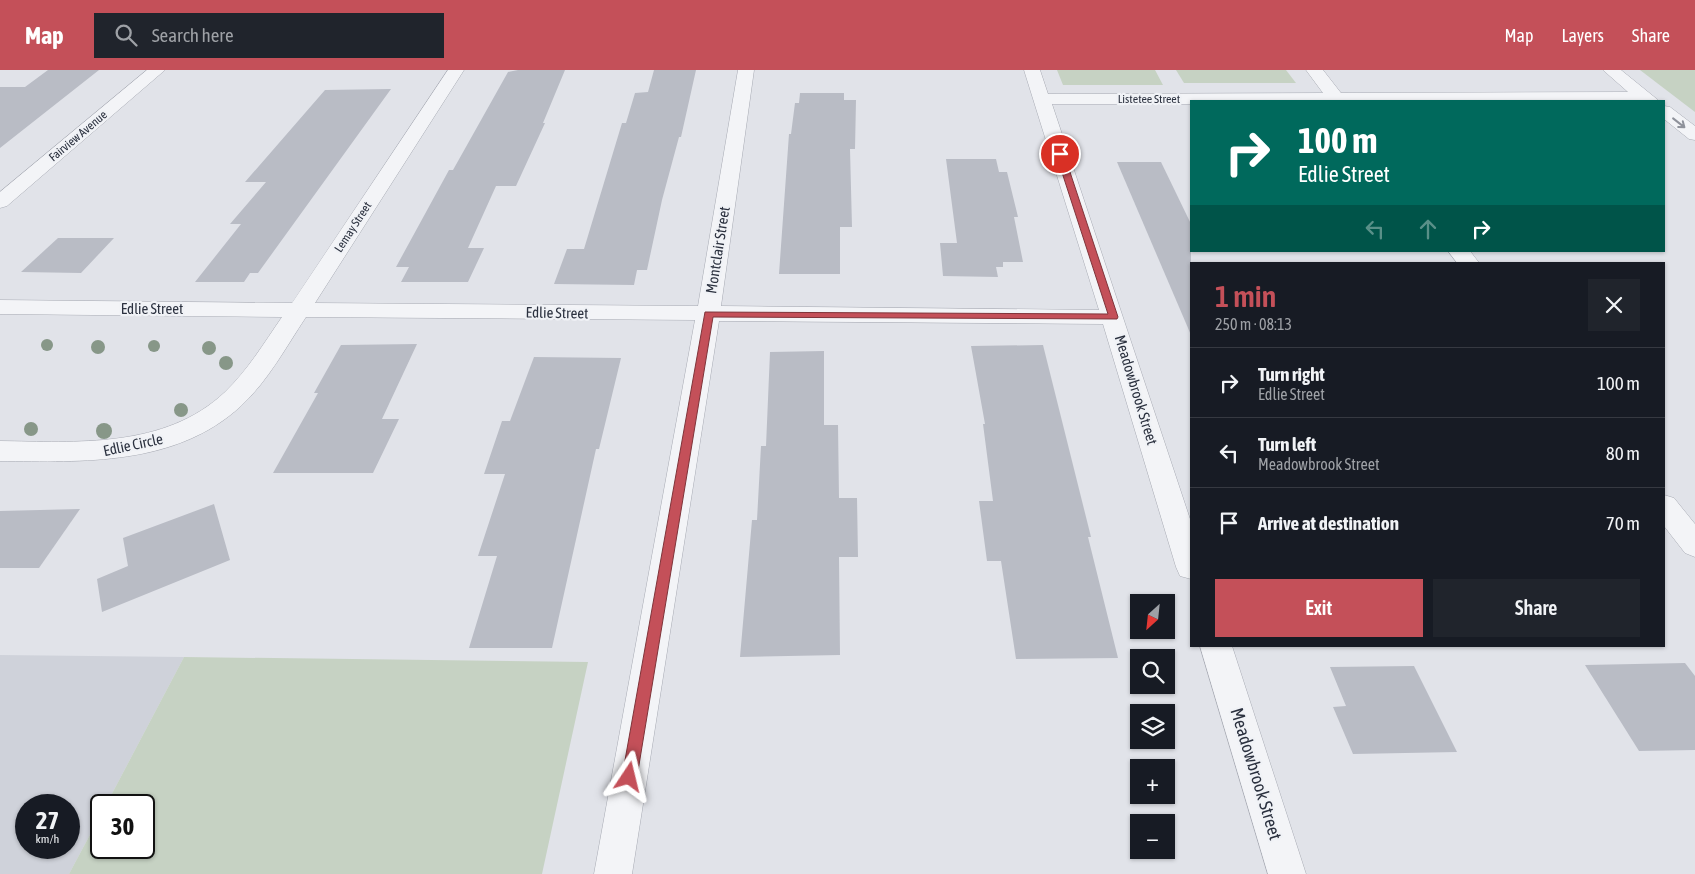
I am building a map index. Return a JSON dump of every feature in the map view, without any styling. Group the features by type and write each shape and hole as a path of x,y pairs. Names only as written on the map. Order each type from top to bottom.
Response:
{"street":[{"name":"Fairview Avenue","path":"0,202 157,70"},
{"name":"Lemay Street","path":"249,384 456,70"},
{"name":"Montclair Street","path":"613,874 708,314 746,70"},
{"name":"Meadowbrook Street","path":"1032,70 1113,317 1190,564"},
{"path":"1314,70 1337,100"},
{"path":"1611,70 1648,99"},
{"name":"Listetee Street","path":"1042,99 1648,99"},
{"path":"1665,112 1695,135"},
{"path":"1460,252 1467,262"},
{"name":"Edlie Street","path":"0,307 1113,317"},
{"name":"Edlie Circle","path":"0,450 97,452 151,444 200,423 218,411 249,384"},
{"path":"1665,507 1695,545"},
{"name":"Meadowbrook Street","path":"1216,647 1287,874"}],"shaded area":[{"path":"0,655 184,657 112,794 90,794 90,835 80,853 80,794 15,794 15,859 77,859 69,874 0,874"}],"green space":[{"path":"1057,70 1155,70 1163,85 1063,85"},
{"path":"1176,70 1286,70 1296,83 1184,83"},
{"path":"1640,70 1695,70 1695,112"},
{"path":"184,657 588,662 542,874 69,874 77,859 80,859 80,853 90,835 90,859 155,859 155,794 112,794"}],"building":[{"path":"48,70 99,70 0,148 0,87 25,87"},
{"path":"518,70 565,70 543,123 545,123 516,186 496,186 468,248 484,248 468,282 401,282 409,267 396,267 449,170 453,170 508,72"},
{"path":"654,70 696,70 681,137 679,137 662,200 647,270 637,270 634,285 554,284 567,249 584,249 622,123 626,123 635,93 648,92"},
{"path":"391,89 258,273 250,273 244,282 195,282 241,224 230,224 266,182 245,182 325,90"},
{"path":"800,93 844,93 844,100 856,100 855,149 850,149 852,227 840,227 840,274 779,274 789,134 791,134 795,103 799,103"},
{"path":"946,159 996,159 999,172 1007,172 1018,217 1014,217 1023,262 1003,262 1003,267 996,267 998,277 943,276 940,243 957,243"},
{"path":"1117,162 1161,162 1190,222 1190,333"},
{"path":"58,238 114,238 81,273 21,272"},
{"path":"417,344 382,419 399,419 373,473 273,473 318,393 314,393 341,345"},
{"path":"1043,345 1091,537 1088,537 1118,658 1016,659 1001,561 987,561 979,501 993,501 983,424 985,424 971,346"},
{"path":"824,351 824,425 838,425 839,498 857,498 858,557 839,557 840,655 740,657 752,520 757,520 761,446 766,446 770,352"},
{"path":"534,357 621,358 599,449 596,449 552,648 469,648 497,556 478,556 505,474 484,474 502,421 510,421"},
{"path":"214,504 230,560 102,612 97,579 128,566 123,538"},
{"path":"80,509 39,568 0,568 0,511"},
{"path":"1685,663 1695,676 1695,750 1639,751 1585,665"},
{"path":"1414,666 1457,752 1353,754 1333,707 1346,706 1330,667"}],"route":[{"path":"629,777 708,314 1113,317 1060,154"}]}
